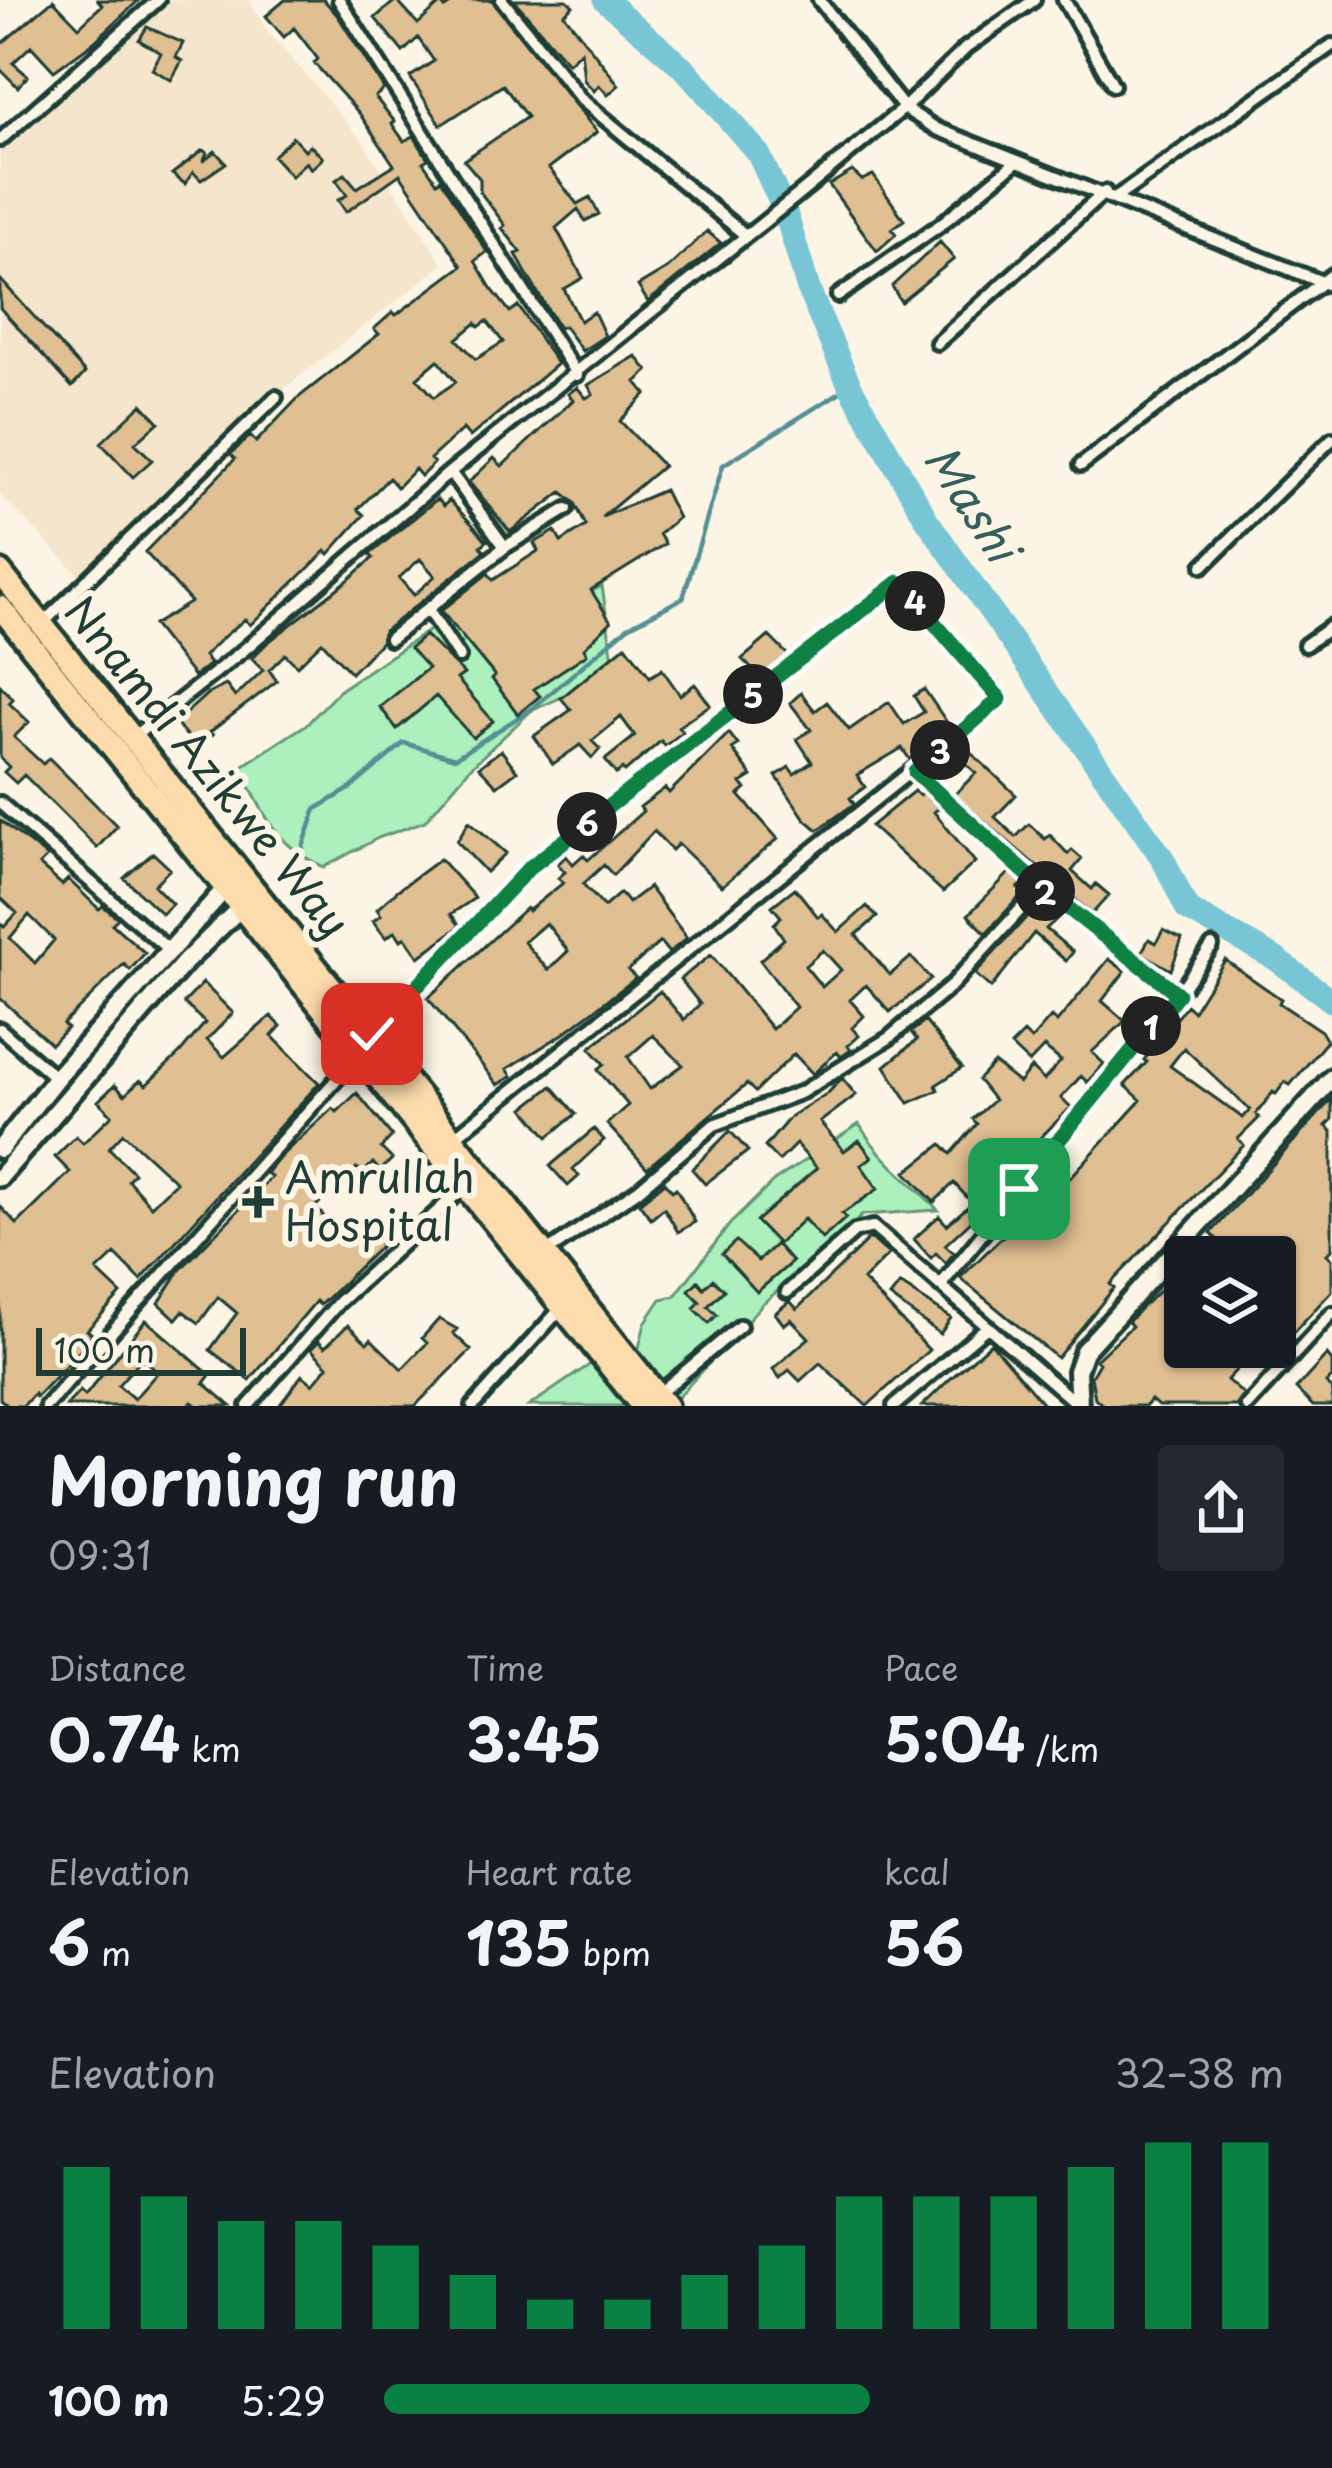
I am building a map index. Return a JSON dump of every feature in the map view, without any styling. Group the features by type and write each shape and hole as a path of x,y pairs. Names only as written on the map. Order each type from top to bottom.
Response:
{"highway":[{"name":"Nnamdi Azikwe Way","path":"0,572 241,890"},
{"name":"Nnamdi Azikwe Way","path":"0,607 452,1139 655,1402"},
{"name":"Nnamdi Azikwe Way","path":"366,1043 465,1186 563,1306 655,1402"}],"street":[{"path":"0,140 158,0"},
{"path":"339,0 577,375"},
{"path":"502,0 582,100 746,235"},
{"path":"819,0 904,108 937,129 1329,281"},
{"path":"130,739 245,649 450,472 577,375 904,108 966,48 1034,0"},
{"path":"1064,0 1113,85"},
{"path":"937,343 1111,195 1332,45"},
{"path":"838,296 940,225 1016,162"},
{"path":"1081,465 1329,281"},
{"path":"42,624 276,397"},
{"path":"1203,566 1332,439"},
{"path":"450,472 505,547"},
{"path":"390,639 505,547 567,509"},
{"path":"46,1406 366,1043 529,868 899,582 1000,699 915,772 772,879 452,1139"},
{"path":"428,610 459,657"},
{"path":"1305,645 1332,626"},
{"path":"915,772 1041,887 1178,994"},
{"path":"0,803 170,950"},
{"path":"544,1254 638,1190 714,1125 802,1093 889,1038 950,986 1041,887"},
{"path":"0,1149 170,950 241,890"},
{"path":"0,1178 241,890"},
{"path":"940,1286 1212,946"},
{"path":"0,1030 56,1078"},
{"path":"1079,1406 1077,1371 1084,1351 1332,1078"},
{"path":"248,1406 339,1302 465,1186"},
{"path":"787,1292 865,1225 1079,1406"},
{"path":"473,1406 563,1306"},
{"path":"1247,1406 1332,1312"},
{"path":"655,1402 740,1326"},
{"path":"894,1406 987,1327"}],"shaded area":[{"path":"166,0 249,0 266,29 362,140 443,264 285,388 89,585 0,495 0,143"}],"green space":[{"path":"602,586 615,673 531,711 471,767 425,821 378,838 324,867 285,841 245,776 216,783 307,724 341,689 431,629 535,621"},
{"path":"859,1124 886,1160 938,1210 862,1215 836,1243 763,1303 670,1406 529,1406 617,1346 636,1360 645,1323 661,1299 675,1296 730,1224 774,1181"}],"building":[{"path":"53,0 79,27 102,5 98,0 139,0 54,71 31,46 13,63 28,76 18,87 0,69 0,45"},
{"path":"285,0 324,0 338,16 384,89 375,97 395,122 392,124 404,141 414,136 428,159 423,162 437,182 441,179 487,252 475,261 491,288 510,312 518,306 557,364 470,437 463,429 430,459 434,463 421,476 415,469 397,487 389,478 358,509 364,515 329,554 326,551 250,625 245,619 221,639 204,656 210,664 194,677 153,625 191,602 145,552 235,459 231,454 250,436 256,442 299,397 379,334 374,329 393,312 396,315 462,266 400,174 346,212 338,200 347,195 336,180 345,174 357,188 394,165 359,113 314,63 318,59 294,28 284,37 266,16","holes":["487,321 503,342 476,359 457,339 476,323 479,327","438,360 456,382 434,397 417,378"]},
{"path":"396,0 418,24 441,3 445,8 456,0 492,0 597,132 549,168 577,204 590,197 599,214 585,221 578,209 556,228 583,278 564,289 580,321 594,312 605,336 582,351 564,326 559,328 516,254 521,252 480,192 480,179 464,160 527,117 503,85 441,125 410,77 434,61 418,38 403,52 375,18"},
{"path":"514,0 567,0 573,6 564,14 619,85 608,95 599,85 594,91 584,80 581,51 568,63"},
{"path":"147,27 183,43 176,57 182,61 171,80 152,69 161,53 139,40"},
{"path":"293,137 305,150 310,145 323,158 311,169 306,162 291,176 273,156"},
{"path":"203,150 207,153 203,162 215,151 226,163 201,180 193,172 185,184 172,174"},
{"path":"852,171 862,180 873,175 904,220 877,251 829,185"},
{"path":"707,231 721,243 648,302 638,286 668,268"},
{"path":"940,242 954,259 901,302 892,286"},
{"path":"0,279 85,373 72,387 0,308"},
{"path":"636,356 648,371 636,382 646,394 620,421 663,466 602,517 664,490 678,518 659,534 665,544 591,590 611,622 584,648 587,654 534,689 540,696 518,714 492,679 495,676 441,611 488,573 493,580 538,551 534,543 555,531 561,542 586,526 575,503 562,492 510,532 469,482 494,458 502,466 573,400 568,394 577,387 586,398 593,394 588,385"},
{"path":"142,404 159,422 135,443 152,460 133,477 101,443"},
{"path":"437,499 444,506 449,500 487,541 481,546 485,551 384,631 381,642 351,673 322,642 297,666 285,654 269,670 277,681 210,732 213,735 198,748 175,723 206,695 226,685 235,697 263,670 252,658 347,581 373,558 370,554","holes":["420,559 435,576 414,595 399,578"]},
{"path":"425,635 464,674 457,679 493,721 473,738 436,696 397,729 380,707 428,668 410,648"},
{"path":"769,636 788,655 760,677 742,659"},
{"path":"626,645 650,677 662,669 680,695 695,684 710,705 678,727 683,732 665,746 661,741 625,772 616,774 605,760 635,736 621,717 592,741 600,749 592,758 580,745 553,764 534,736 571,710 561,698"},
{"path":"0,685 13,699 9,703 29,722 14,737 43,764 49,758 117,826 97,848 24,775 16,783 4,772 9,767 0,758"},
{"path":"924,689 950,727 910,760 902,748 857,775 865,787 850,798 854,804 818,830 776,776 789,767 794,774 812,762 797,739 811,730 790,703 801,693 815,711 827,702 849,730 889,702 904,724 924,712 914,696"},
{"path":"729,733 738,745 732,749 752,776 741,783 746,789 739,795 778,839 722,886 678,844 672,850 654,831 613,875 604,865 583,884 604,907 620,893 628,903 649,887 687,938 669,953 660,942 628,970 636,978 563,1034 507,1069 512,1076 498,1085 428,998 526,908 528,911 563,883 558,878 565,872 558,864 566,856 573,864 583,855 588,860 643,811 640,807 665,788 669,793","holes":["546,923 568,951 548,970 524,942"]},
{"path":"964,746 1016,795 995,817 1016,837 1029,824 1045,839 1050,835 1068,854 1072,850 1082,859 1072,871 1092,889 1096,884 1109,895 1092,914 954,795 976,773 956,754"},
{"path":"501,750 517,771 497,786 479,767"},
{"path":"914,791 922,792 939,808 934,812 975,862 943,892 871,826"},
{"path":"0,820 47,857 39,865 62,885 68,879 99,909 103,906 118,918 112,924 145,953 130,970 124,964 63,1024 67,1028 51,1044 0,998 0,923 4,927 17,913 0,897","holes":["29,915 54,940 35,963 10,938"]},
{"path":"469,821 506,853 486,872 457,841"},
{"path":"153,853 170,869 154,885 172,904 162,914 124,878"},
{"path":"440,859 475,898 451,914 460,926 419,957 405,937 401,940 395,931 386,938 373,921 381,915 377,909"},
{"path":"1010,872 1023,884 1018,888 1023,893 986,933 968,915"},
{"path":"795,888 818,917 822,914 838,932 867,906 877,917 856,935 890,975 911,957 931,979 890,1012 866,985 850,1000 864,1016 852,1028 859,1036 848,1046 851,1050 841,1057 837,1052 813,1074 794,1054 755,1092 747,1084 647,1168 607,1124 628,1105 598,1070 604,1064 590,1048 660,991 684,1020 700,1004 680,979 711,955 772,1029 796,1007 760,960 784,939 774,924 781,917 772,906","holes":["823,950 841,970 822,987 805,966","653,1035 683,1065 650,1089 628,1057"]},
{"path":"1042,900 1061,915 1046,929 1073,952 1066,961 1034,933 991,988 975,974"},
{"path":"1163,930 1182,939 1171,970 1141,953 1149,939 1156,943"},
{"path":"1109,959 1125,971 1102,1001 1125,1021 1092,1052 1104,1064 1087,1082 1081,1076 1061,1098 1071,1107 991,1187 999,1195 945,1245 954,1253 946,1263 936,1253 931,1258 914,1239 939,1216 947,1225 972,1203 954,1183 934,1202 906,1172 942,1144 951,1154 977,1124 973,1119 994,1100 978,1080 994,1063 1019,1083 1031,1068 1044,1080 1061,1061 1044,1047 1029,1063 1011,1046 1024,1033 1031,1040 1051,1017 1057,1022"},
{"path":"1225,960 1281,999 1279,1003 1321,1031 1327,1041 1290,1085 1285,1082 1273,1092 1256,1114 1259,1118 1238,1139 1244,1145 1110,1284 1114,1288 1057,1358 960,1278 1032,1208 1048,1185 1042,1181 1054,1166 1069,1179 1141,1100 1125,1085 1186,1005 1193,1011","holes":["1184,1048 1250,1110 1243,1118 1170,1066"]},
{"path":"203,983 233,1013 207,1040 224,1057 271,1016 281,1026 272,1036 319,1083 141,1280 115,1254 97,1271 121,1294 87,1330 92,1334 77,1354 36,1397 34,1394 23,1406 8,1406 0,1399 0,1206 17,1224 70,1172 55,1157 76,1136 83,1143 112,1115 98,1101 115,1085 125,1095 140,1080 146,1085 180,1053 205,1023 184,1003","holes":["123,1133 176,1182 151,1206 128,1180 134,1173 109,1148"]},
{"path":"925,1021 962,1068 936,1085 938,1090 909,1103 885,1066 917,1040 911,1032"},
{"path":"842,1078 856,1095 820,1122 844,1151 859,1140 872,1157 861,1165 878,1189 842,1214 846,1218 822,1239 804,1219 778,1244 756,1221 817,1168 796,1144 779,1161 765,1147 791,1116 828,1093"},
{"path":"552,1086 576,1114 548,1137 524,1108"},
{"path":"357,1093 392,1136 381,1148 392,1159 380,1171 373,1163 363,1173 357,1168 315,1207 339,1232 356,1216 382,1245 320,1305 316,1301 250,1380 210,1350 237,1313 218,1297 199,1323 183,1311 176,1319 159,1303 180,1270 271,1177 267,1173 281,1156 333,1108 337,1112"},
{"path":"1332,1099 1332,1120 1326,1126 1332,1131 1332,1250 1327,1254 1332,1259 1332,1291 1296,1330 1296,1236 1211,1233"},
{"path":"594,1129 604,1140 573,1169 579,1176 568,1186 550,1166"},
{"path":"730,1131 748,1151 705,1184 692,1169"},
{"path":"665,1182 672,1191 676,1188 695,1222 678,1232 664,1208 651,1219 639,1203"},
{"path":"870,1238 889,1254 863,1280 929,1350 867,1406 820,1363 800,1381 789,1370 780,1378 773,1369 809,1338 791,1319 784,1325 775,1313 790,1301 797,1309"},
{"path":"736,1241 758,1261 776,1244 792,1262 757,1292 722,1254"},
{"path":"713,1279 724,1290 708,1306 717,1315 709,1323 694,1308 700,1302 689,1290 698,1281 704,1288"},
{"path":"900,1284 951,1318 940,1334 890,1297"},
{"path":"1164,1287 1164,1368 1238,1368 1227,1380 1244,1395 1236,1406 1158,1406 1151,1400 1146,1406 1104,1406 1095,1398 1091,1377 1099,1363 1096,1360 1132,1326 1128,1322"},
{"path":"439,1319 457,1329 453,1333 471,1350 415,1406 279,1406 302,1375 313,1384 328,1366 311,1349 319,1341 325,1347 348,1325 367,1343 371,1339 402,1369 427,1343 422,1338"},
{"path":"146,1320 210,1375 204,1383 231,1406 192,1402 188,1406 66,1406 80,1391 85,1396","holes":["142,1358 158,1372 134,1399 118,1385"]},
{"path":"991,1343 1045,1406 922,1406 950,1379"},
{"path":"1327,1355 1332,1361 1332,1378 1326,1383 1332,1390 1332,1406 1313,1406 1296,1389"}],"waterway":[{"name":"Mashi","path":"605,0 686,70 758,153 786,214 809,291 850,386 927,520 1163,859 1187,909 1276,959 1332,1001"},
{"path":"302,850 316,809 351,788 404,743 455,758 533,708 628,627 683,598 723,465 850,386"}],"place":[{"name":"Amrullah Hospital","path":"258,1202"}],"route":[{"path":"372,1034 529,868 899,582 1000,699 915,772 1041,887 1178,994 1019,1189"}]}
